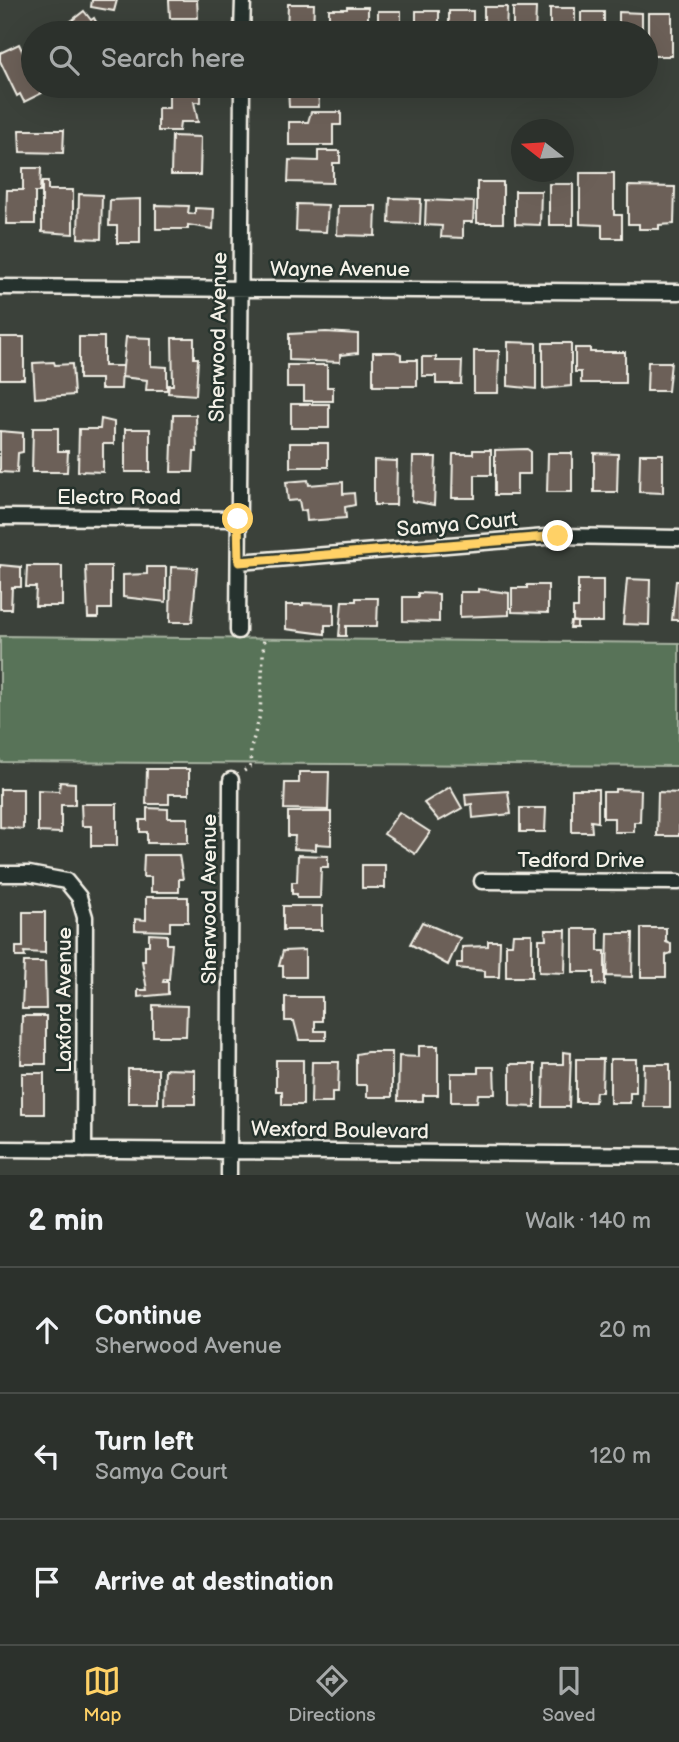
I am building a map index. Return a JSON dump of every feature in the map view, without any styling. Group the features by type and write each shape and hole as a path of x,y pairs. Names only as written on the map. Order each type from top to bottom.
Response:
{"street":[{"path":"242,21 243,0"},
{"name":"Sherwood Avenue","path":"238,631 242,98"},
{"name":"Wayne Avenue","path":"0,287 679,292"},
{"name":"Electro Road","path":"0,517 238,519"},
{"name":"Samya Court","path":"239,562 558,536 679,538"},
{"name":"Sherwood Avenue","path":"229,1175 231,780"},
{"name":"Laxford Avenue","path":"0,874 29,874 66,881 79,897 85,916 85,1150"},
{"name":"Tedford Drive","path":"482,881 679,882"},
{"name":"Wexford Boulevard","path":"0,1149 679,1155"}],"path":[{"path":"231,780 250,767 251,748 259,717 264,636"}],"green space":[{"path":"0,636 679,643 679,766 0,762"}],"building":[{"path":"92,0 117,0 114,11 91,7"},
{"path":"169,0 197,0 198,18 170,18"},
{"path":"288,4 314,4 313,21 287,21"},
{"path":"368,7 368,21 329,21 329,9"},
{"path":"484,7 507,7 506,21 484,21"},
{"path":"513,8 536,8 535,21 513,21"},
{"path":"550,8 575,8 575,21 550,21"},
{"path":"84,11 91,20 94,18 96,21 71,21"},
{"path":"378,11 401,11 401,21 378,21"},
{"path":"416,11 439,11 439,21 416,21"},
{"path":"449,11 473,11 473,21 449,21"},
{"path":"581,12 604,12 604,21 581,21"},
{"path":"619,12 642,13 642,21 619,21"},
{"path":"648,13 672,13 672,56 658,56 658,21 648,21"},
{"path":"19,44 21,96 17,96 0,61 0,53"},
{"path":"169,98 201,98 201,102 194,102 198,122 180,122 179,131 158,131 158,108 169,108"},
{"path":"289,98 319,98 319,107 289,107"},
{"path":"311,112 341,112 341,125 333,125 333,145 289,145 289,122 308,122"},
{"path":"19,130 64,130 63,153 20,152"},
{"path":"172,136 201,137 200,175 171,175"},
{"path":"318,151 340,151 340,163 333,163 333,183 288,182 289,160 318,161"},
{"path":"23,168 41,168 40,192 35,192 35,224 6,224 7,190 23,190"},
{"path":"580,173 614,173 614,215 622,215 622,238 602,238 602,225 580,224"},
{"path":"42,182 48,182 48,190 73,190 73,234 42,232"},
{"path":"477,182 503,182 503,223 477,223"},
{"path":"549,184 573,184 573,225 549,225"},
{"path":"628,186 675,187 674,224 659,225 659,229 639,229 639,224 628,224"},
{"path":"515,191 541,191 540,225 515,224"},
{"path":"79,194 102,195 101,239 78,238"},
{"path":"390,198 421,199 420,224 389,223"},
{"path":"140,199 140,243 117,243 117,226 109,226 110,200"},
{"path":"426,200 474,202 473,222 463,222 463,238 441,237 442,226 425,225"},
{"path":"297,204 328,205 326,232 296,231"},
{"path":"156,205 189,206 188,213 195,214 195,208 214,209 213,229 188,225 188,229 156,229"},
{"path":"338,206 376,206 375,236 337,235"},
{"path":"289,334 358,334 358,353 340,355 340,362 289,360"},
{"path":"0,337 24,337 24,379 0,379"},
{"path":"79,337 104,337 104,366 122,366 121,389 101,389 101,379 79,379"},
{"path":"126,337 151,338 151,366 167,367 167,390 146,390 147,380 122,377"},
{"path":"172,338 194,338 194,358 198,358 196,395 168,393 169,385 173,385"},
{"path":"508,342 536,343 536,389 508,386"},
{"path":"543,343 571,343 571,386 543,389"},
{"path":"575,348 590,348 590,352 625,352 625,383 581,383 581,372 575,372"},
{"path":"474,351 499,351 498,393 474,393"},
{"path":"373,352 395,352 401,354 401,360 417,360 417,386 373,386"},
{"path":"422,357 436,357 436,361 462,361 461,384 436,384 436,376 422,376"},
{"path":"54,362 55,365 72,364 74,395 35,398 33,363"},
{"path":"648,362 671,362 668,391 647,391"},
{"path":"287,365 327,365 327,387 333,387 333,401 304,401 304,387 287,387"},
{"path":"291,404 329,404 329,428 291,428"},
{"path":"173,415 196,415 197,452 194,452 193,472 171,472"},
{"path":"101,419 114,422 114,444 103,444 103,472 78,471 79,429 100,429"},
{"path":"33,428 58,428 58,451 68,451 67,472 32,472"},
{"path":"125,429 150,429 150,472 125,472"},
{"path":"0,431 23,433 23,452 18,453 17,473 0,472"},
{"path":"290,443 328,443 328,467 290,467"},
{"path":"473,450 491,450 491,475 475,475 475,498 452,498 453,454 473,454"},
{"path":"495,450 530,451 530,474 517,474 517,495 495,495"},
{"path":"548,453 572,453 572,492 547,492"},
{"path":"594,453 618,454 617,492 594,492"},
{"path":"640,454 663,454 663,493 639,492"},
{"path":"413,457 436,457 434,505 412,501"},
{"path":"374,460 397,461 396,505 374,505"},
{"path":"308,480 309,485 343,482 343,494 354,493 355,505 345,507 346,518 307,521 306,510 301,511 299,500 288,501 286,482"},
{"path":"0,565 21,567 21,587 12,587 11,609 0,609"},
{"path":"27,566 62,566 62,606 35,606 36,587 26,587"},
{"path":"86,566 111,566 111,609 98,609 98,618 88,618"},
{"path":"147,567 166,567 166,602 123,597 123,575 147,574"},
{"path":"171,567 197,568 192,622 170,622"},
{"path":"627,579 650,580 649,625 623,624"},
{"path":"578,580 603,580 603,622 573,621 573,608 578,608"},
{"path":"676,581 679,581 679,620 672,620"},
{"path":"527,585 548,585 548,613 512,612 512,588 527,588"},
{"path":"478,589 509,593 509,615 460,617 460,592 478,592"},
{"path":"418,593 439,594 439,622 403,621 403,597 418,597"},
{"path":"356,598 378,598 377,626 346,626 346,636 339,636 342,601 356,601"},
{"path":"334,604 334,625 325,625 325,634 286,629 286,605"},
{"path":"571,622 577,622 577,628 570,628"},
{"path":"147,769 189,769 189,794 169,794 169,804 146,804"},
{"path":"299,772 329,772 328,810 284,809 285,783 299,783"},
{"path":"60,782 75,783 75,805 61,805 61,833 38,832 38,790 59,791"},
{"path":"450,787 462,808 439,821 424,803"},
{"path":"0,789 23,789 23,829 0,827"},
{"path":"572,789 598,789 598,822 591,821 592,832 572,832"},
{"path":"615,789 641,790 640,822 634,822 634,832 614,832 614,818 603,818 603,792 615,792"},
{"path":"508,791 511,814 473,818 472,804 466,805 465,794"},
{"path":"658,792 679,793 679,836 657,836"},
{"path":"81,804 117,804 117,846 91,846 91,826 82,826"},
{"path":"147,808 168,809 168,818 188,818 188,843 147,843 147,832 140,832 140,820 147,820"},
{"path":"520,808 546,808 545,832 520,832"},
{"path":"288,812 331,812 331,845 316,844 316,850 294,849 295,836 288,836"},
{"path":"399,812 430,832 415,854 384,834"},
{"path":"144,855 179,855 183,879 179,879 179,892 151,892 151,877 143,877"},
{"path":"298,855 328,856 328,867 321,867 320,898 297,898 297,894 292,894 292,882 297,882"},
{"path":"362,865 385,865 385,888 362,888"},
{"path":"146,897 188,897 188,922 170,922 170,931 135,930 135,919 146,920"},
{"path":"283,906 322,906 322,930 283,930"},
{"path":"23,912 45,912 45,953 24,952 25,957 16,957 16,947 23,947"},
{"path":"422,922 460,938 448,965 410,944"},
{"path":"641,928 666,928 666,942 671,944 671,953 666,955 666,977 641,977"},
{"path":"573,929 598,929 598,951 605,951 605,985 594,984 594,972 573,972"},
{"path":"545,930 566,930 565,973 539,972 539,939 546,939"},
{"path":"608,933 633,933 632,977 607,976"},
{"path":"149,934 167,935 167,944 172,944 169,979 164,979 163,982 168,982 168,994 138,997 138,990 147,990 142,961 145,961 145,945 149,945"},
{"path":"513,934 532,934 532,977 506,977 506,944 512,944"},
{"path":"488,941 500,941 499,977 485,977 485,971 457,968 457,963 462,963 462,947 488,946"},
{"path":"305,950 305,977 283,977 283,966 279,966 283,951"},
{"path":"24,962 45,962 46,1009 22,1009"},
{"path":"285,997 322,997 322,1021 315,1021 315,1031 326,1031 326,1040 299,1040 294,1021 285,1021"},
{"path":"153,1005 187,1006 186,1036 153,1036"},
{"path":"22,1016 46,1016 46,1064 21,1064"},
{"path":"419,1046 438,1046 438,1095 423,1095 423,1101 398,1101 399,1056 419,1057"},
{"path":"392,1052 392,1097 367,1097 367,1085 356,1085 356,1054"},
{"path":"563,1052 571,1053 569,1107 543,1107 544,1064 563,1064"},
{"path":"576,1059 603,1059 602,1092 596,1092 595,1102 576,1102"},
{"path":"610,1059 636,1059 636,1093 630,1093 630,1103 610,1103"},
{"path":"276,1060 303,1060 303,1105 282,1105 282,1091 276,1091"},
{"path":"312,1062 339,1062 338,1092 332,1092 332,1103 311,1103"},
{"path":"510,1064 535,1064 535,1107 510,1106"},
{"path":"644,1064 670,1064 670,1107 643,1107"},
{"path":"478,1067 494,1067 495,1094 478,1094 477,1102 451,1102 451,1073 478,1073"},
{"path":"128,1069 158,1069 158,1103 128,1103"},
{"path":"165,1069 195,1070 195,1104 164,1104"},
{"path":"22,1073 44,1073 44,1114 22,1114"}],"route":[{"path":"238,519 239,562 558,536"}]}
